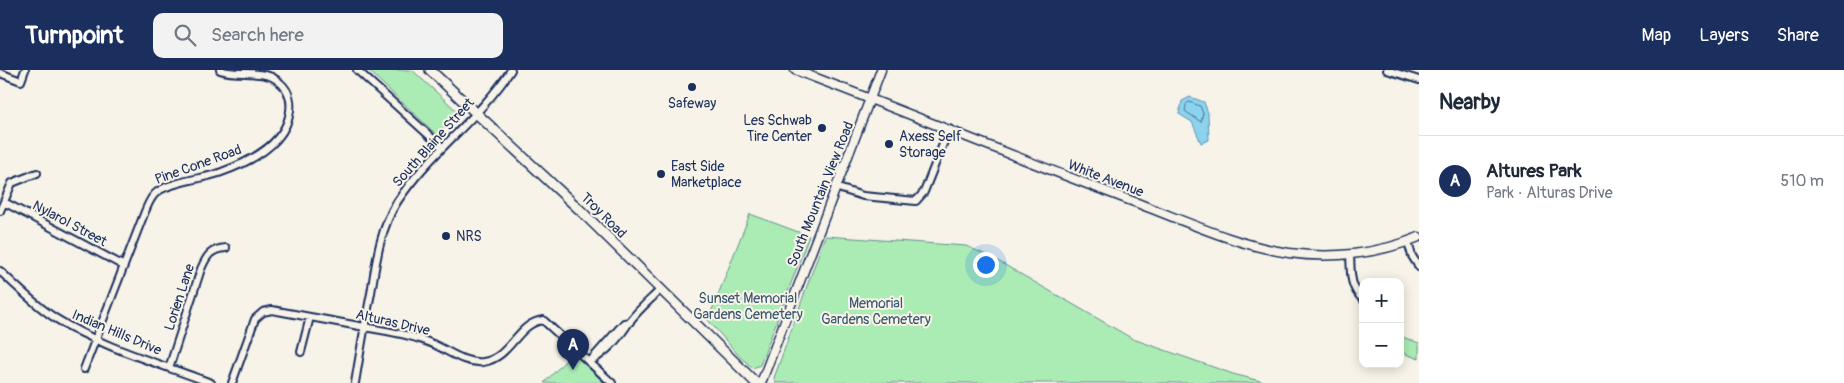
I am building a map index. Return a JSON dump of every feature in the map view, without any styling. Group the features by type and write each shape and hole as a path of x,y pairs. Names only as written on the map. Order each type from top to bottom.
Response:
{"main road":[{"name":"Troy Road","path":"430,70 580,210 756,383"}],"street":[{"path":"0,73 21,81 25,70"},
{"name":"Pine Cone Road","path":"84,370 144,214 155,193 164,188 219,173 246,162 275,142 285,128 291,101 284,85 266,74 238,74 220,70"},
{"path":"357,70 442,148"},
{"name":"South Blaine Street","path":"355,383 376,261 387,223 396,203 416,176 475,113 511,70"},
{"name":"White Avenue","path":"795,70 949,129 1034,165 1239,241 1292,254 1350,254 1408,242 1419,237"},
{"name":"South Mountain View Road","path":"761,383 881,70"},
{"path":"1386,70 1419,80"},
{"path":"835,187 882,200 916,202 922,196 949,129"},
{"path":"0,211 12,183 19,178 37,173"},
{"name":"Nylarol Street","path":"4,202 124,266"},
{"path":"1408,242 1412,256 1419,267"},
{"name":"Lorien Lane","path":"169,368 204,262 214,249 226,248"},
{"path":"1350,254 1352,285 1359,296"},
{"name":"Indian Hills Drive","path":"0,270 54,318 96,339 211,383"},
{"path":"590,362 624,323 630,322 660,290"},
{"name":"Alturas Drive","path":"232,383 255,319 263,312 272,310 422,340 469,361 481,362 494,359 503,354 528,326 535,321 543,320 612,383"},
{"path":"301,352 310,317"}],"green space":[{"path":"368,70 412,70 458,112 438,136"},
{"name":"Sunset Memorial Gardens Cemetery","path":"750,214 809,236 760,365 753,368 740,357 708,320"},
{"name":"Memorial Gardens Cemetery","path":"825,236 966,246 991,257 1133,339 1233,374 1268,383 776,383 774,378"},
{"path":"1404,337 1419,343 1419,359 1404,353"},
{"path":"573,353 604,383 544,383"}],"water":[{"path":"1190,97 1204,102 1208,113 1209,140 1201,143 1192,122 1179,114 1182,101"}],"place":[{"name":"Safeway","path":"692,87"},
{"name":"Les Schwab Tire Center","path":"822,128"},
{"name":"Axess Self Storage","path":"889,144"},
{"name":"East Side Marketplace","path":"661,174"},
{"name":"NRS","path":"446,236"},
{"name":"Altures Park","path":"573,370"}]}
